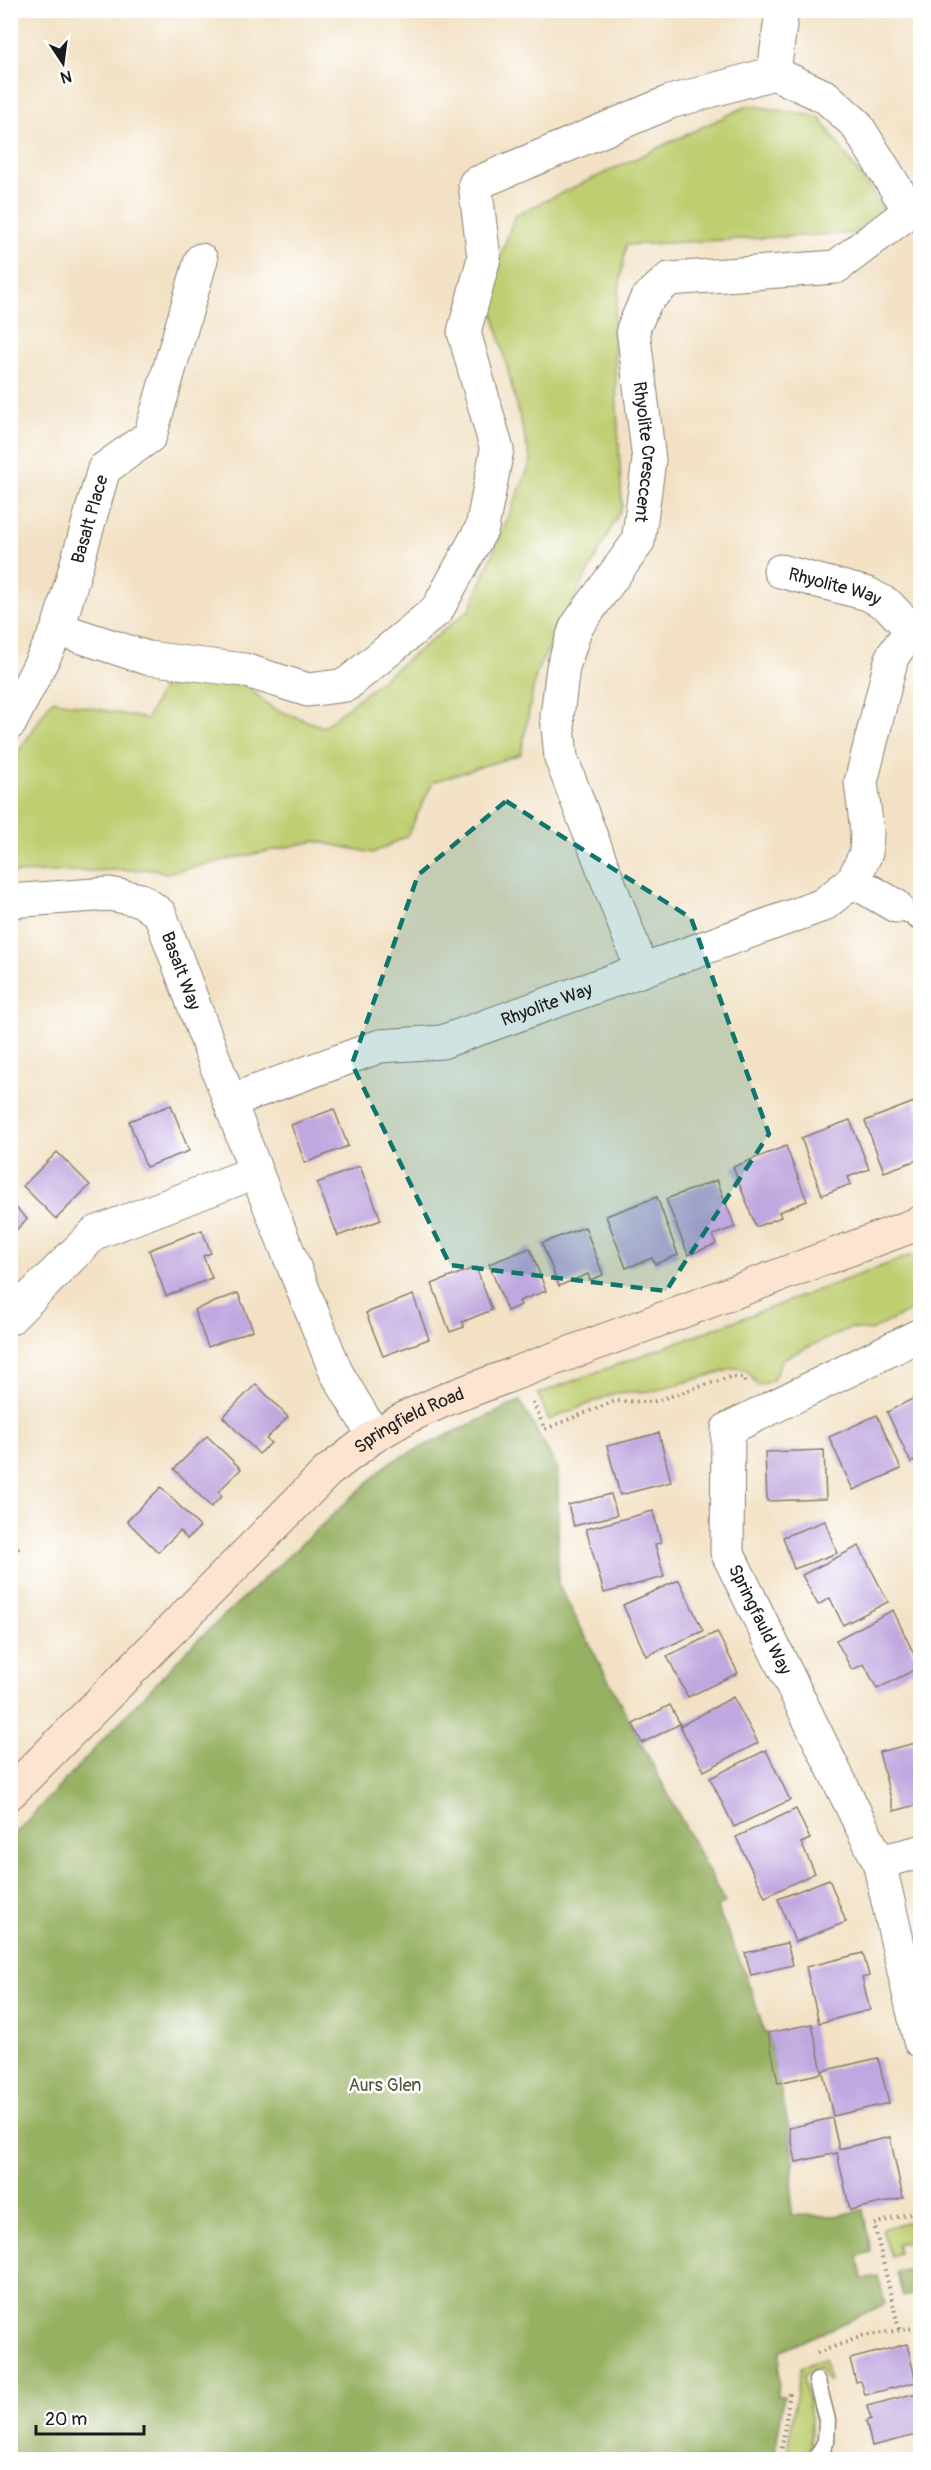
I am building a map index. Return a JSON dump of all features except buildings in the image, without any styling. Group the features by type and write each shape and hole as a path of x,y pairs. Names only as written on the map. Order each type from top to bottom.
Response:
{"street":[{"path":"58,629 147,658 244,670 308,690 346,685 438,610 482,528 497,450 464,332 484,258 475,184 669,102 774,73 782,10"},
{"name":"Rhyolite Cresccent","path":"642,970 561,758 556,716 563,667 576,627 638,542 649,460 633,329 646,300 669,279 836,267 910,211 856,124 826,97 774,73"},
{"name":"Basalt Place","path":"10,723 58,629 104,469 150,436 201,260"},
{"name":"Rhyolite Way","path":"230,1101 380,1046 442,1042 823,905 854,881 866,853 867,831 861,782 892,657 902,643 917,631 888,605 868,594 780,571"},
{"path":"854,881 908,915"},
{"name":"Basalt Way","path":"10,901 109,894 141,900 160,914 256,1172 336,1372 374,1436"},
{"path":"10,1318 95,1233 256,1172"},
{"name":"Springfield Road","path":"10,1793 327,1472 374,1436 407,1417 449,1398 921,1223"},
{"name":"Springfauld Way","path":"921,1335 728,1430 727,1552 879,1862 921,2041"},
{"path":"879,1862 921,1852"}],"lane":[{"path":"816,2460 826,2441 826,2420 817,2381"}],"path":[{"path":"519,1372 545,1429 615,1401 653,1402 730,1377 743,1378 763,1413"},
{"path":"899,2329 874,2224 921,2210"}],"highlighted area":[{"path":"506,801 691,918 769,1134 666,1291 450,1265 352,1064 418,875"}],"green space":[{"path":"749,105 819,117 885,211 857,233 626,245 613,327 622,507 536,673 521,754 433,782 407,836 373,853 315,841 166,873 154,869 11,873 10,765 52,700 147,719 162,688 240,680 272,708 323,727 470,609 531,462 488,292 515,215"},
{"path":"920,1252 920,1306 870,1331 850,1328 782,1359 773,1380 758,1386 747,1371 736,1368 653,1391 615,1393 549,1420 538,1394"},
{"name":"Aurs Glen","path":"520,1401 558,1469 558,1584 725,1903 717,1908 744,1969 764,2033 768,2033 789,2128 793,2162 791,2215 835,2216 863,2210 871,2252 858,2256 862,2279 878,2276 885,2304 780,2352 778,2396 784,2396 774,2459 11,2459 10,1839 190,1647 390,1462"},
{"path":"920,2218 920,2248 914,2250 912,2240 897,2244 899,2253 891,2256 882,2229"},
{"path":"920,2248 920,2299 911,2295 903,2297 897,2272 913,2268 910,2251"},
{"path":"824,2359 830,2380 827,2381 820,2367 804,2375 811,2418 810,2446 802,2459 786,2459 801,2367"}]}
